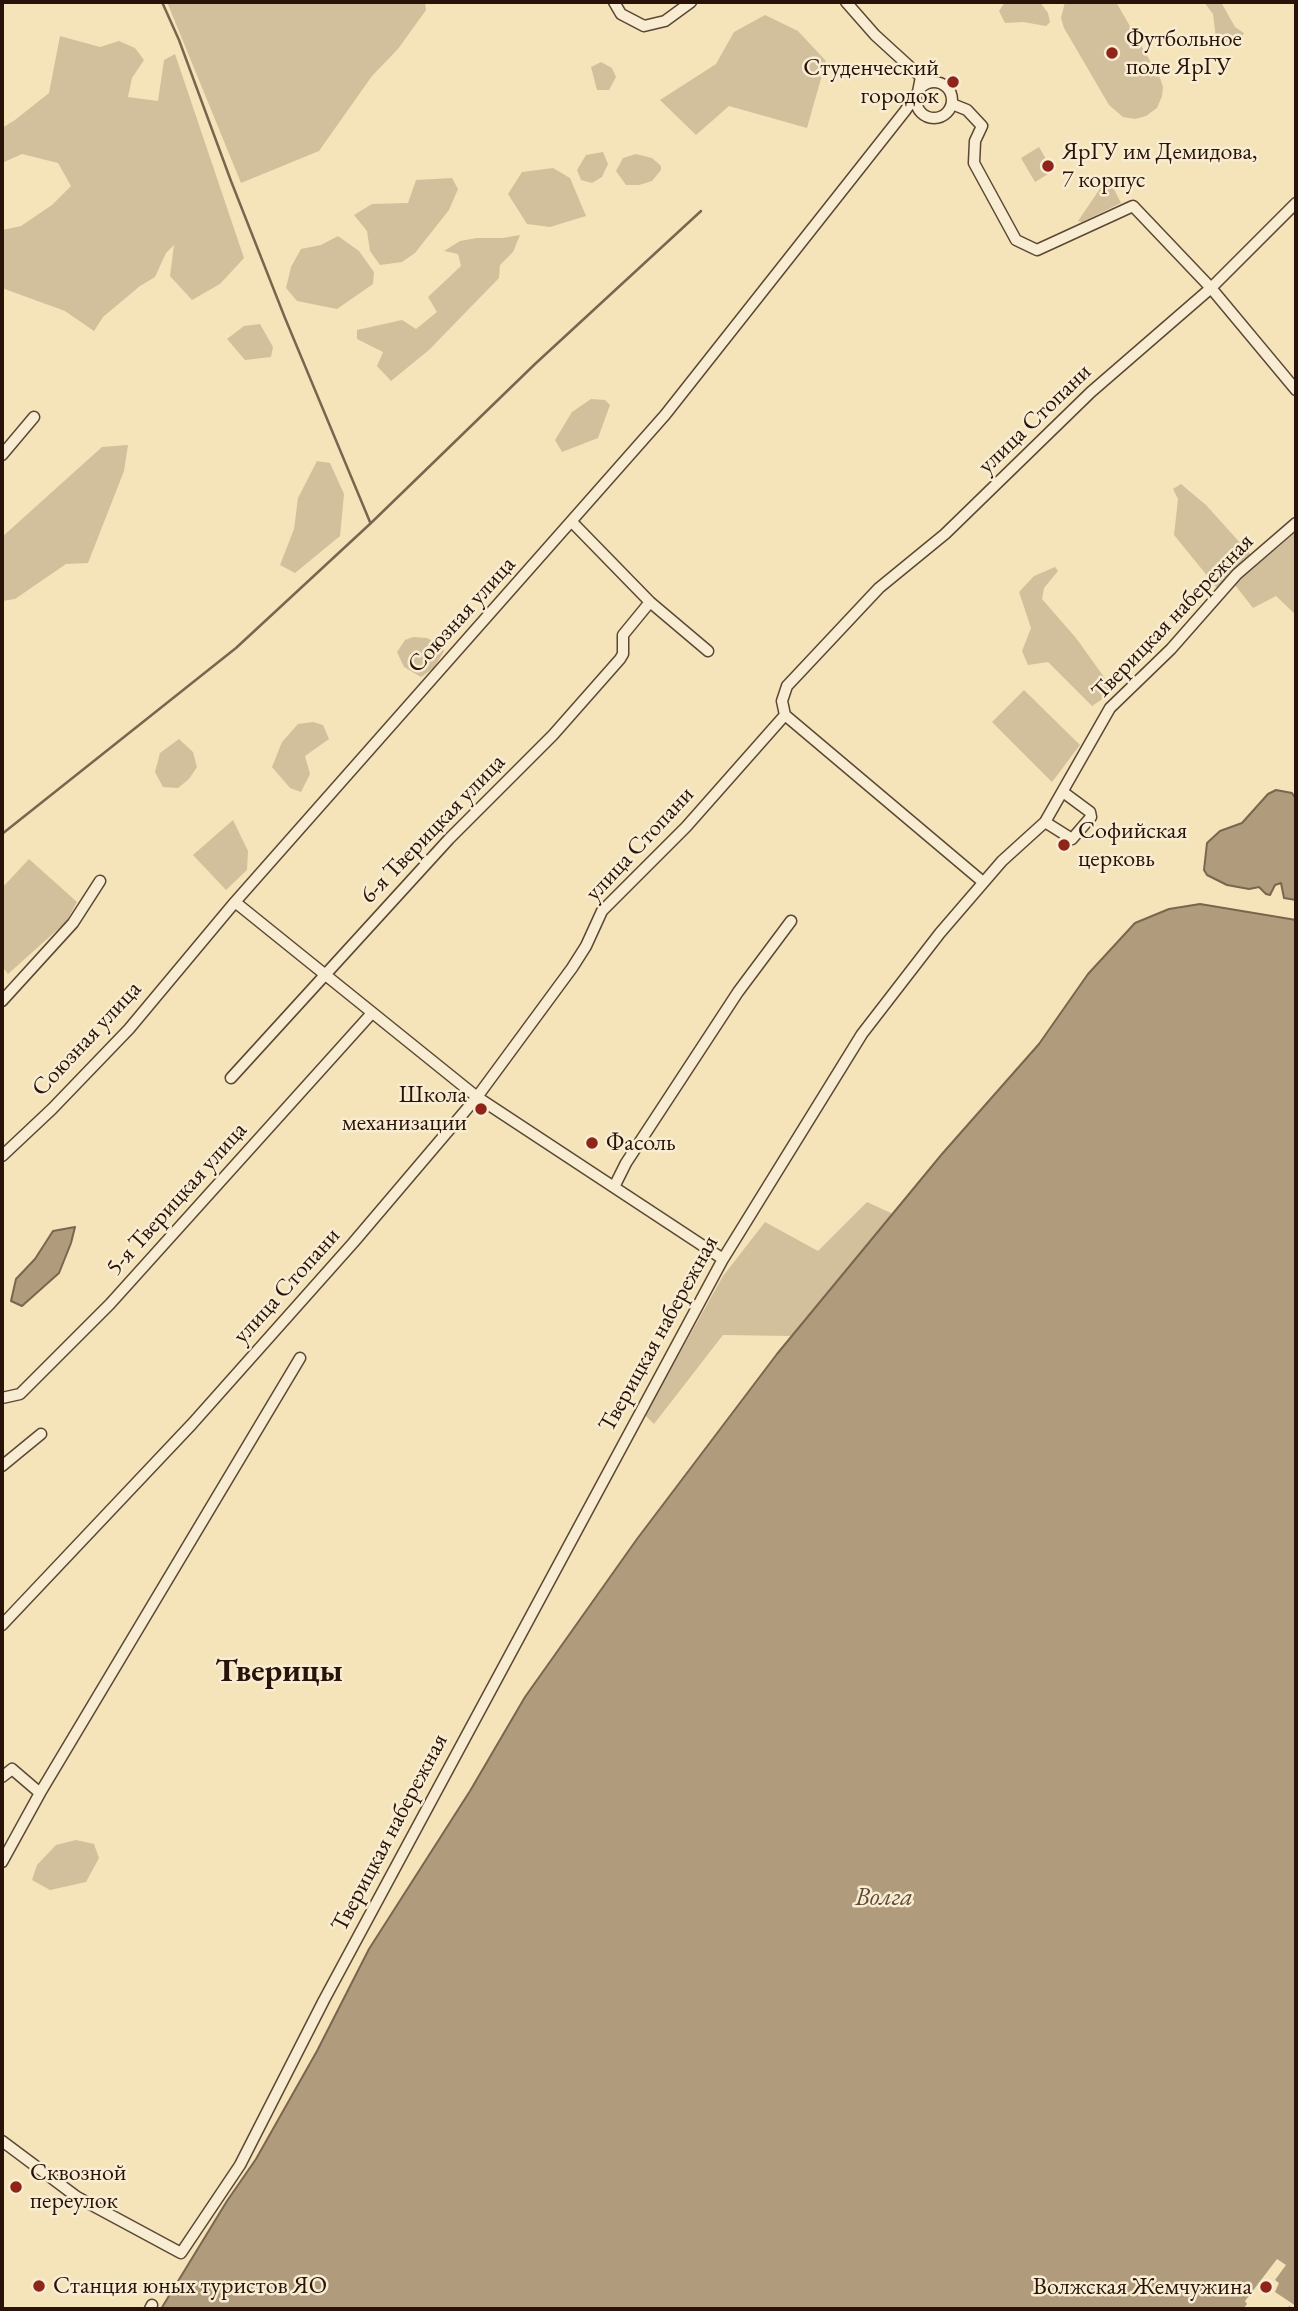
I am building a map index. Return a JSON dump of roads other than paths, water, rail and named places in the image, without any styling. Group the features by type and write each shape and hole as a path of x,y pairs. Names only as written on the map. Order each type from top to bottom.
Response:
{"street":[{"path":"614,2 621,14 644,26 665,21 691,2"},
{"path":"846,2 875,35 926,79 943,83 947,87 951,92 950,109 941,117 928,117 919,109 916,98 918,92"},
{"name":"Союзная улица","path":"2,1156 52,1109 129,1029 235,902 666,415 926,79"},
{"path":"952,103 967,110 982,126 975,141 974,163 1016,240 1037,250 1133,206 1210,288 1296,390"},
{"name":"улица Стопани","path":"2,1625 192,1424 353,1243 477,1097 572,968 586,946 602,911 686,827 785,715 782,701 787,686 879,588 946,534 1091,392 1210,288 1296,203"},
{"path":"2,454 34,416"},
{"path":"572,522 650,602 708,652"},
{"name":"Тверицкая набережная","path":"2,2141 77,2197 181,2253 240,2165 324,2000 723,1259 862,1034 940,933 1002,861 1045,822 1110,708 1171,649 1237,575 1296,523"},
{"name":"6-я Тверицкая улица","path":"231,1079 449,839 553,735 614,666 623,654 623,635 650,602"},
{"path":"785,715 984,882"},
{"path":"1045,822 1072,839 1091,817 1090,813 1063,792"},
{"path":"2,1001 73,923 100,881"},
{"path":"235,902 477,1097 723,1259"},
{"path":"614,1187 626,1163 731,1003 791,921"},
{"name":"5-я Тверицкая улица","path":"2,1398 20,1394 110,1304 372,1013"},
{"path":"2,1862 40,1793 300,1358"},
{"path":"2,1466 41,1434"},
{"path":"2,1777 12,1769 40,1793"}],"water":[{"path":"1276,790 1292,793 1296,799 1296,900 1284,898 1281,883 1275,885 1270,895 1259,887 1249,889 1227,885 1207,875 1204,870 1207,843 1220,831 1242,823 1268,794"},
{"name":"Волга","path":"1200,904 1296,920 1296,2309 161,2309 256,2159 317,2051 369,1949 470,1791 525,1697 637,1539 777,1354 942,1154 1039,1044 1088,974 1135,923 1169,909"},
{"path":"75,1227 59,1273 22,1306 11,1301 16,1279 35,1259 53,1231"}],"waterway":[{"path":"162,2 285,318 370,522"},
{"path":"2,834 236,648 371,523 535,364 701,211"}],"place":[{"name":"Футбольное поле ЯрГУ","path":"1112,53"},
{"name":"Студенческий городок","path":"953,82"},
{"name":"ЯрГУ им Демидова, 7 корпус","path":"1048,166"},
{"name":"Софийская церковь","path":"1064,845"},
{"name":"Школа механизации","path":"481,1109"},
{"name":"Фасоль","path":"592,1143"},
{"name":"Сквозной переулок","path":"16,2187"},
{"name":"Станция юных туристов ЯО","path":"39,2286"},
{"name":"Волжская Жемчужина","path":"1266,2287"}],"district":[{"name":"Тверицы","path":"279,1672"}]}
